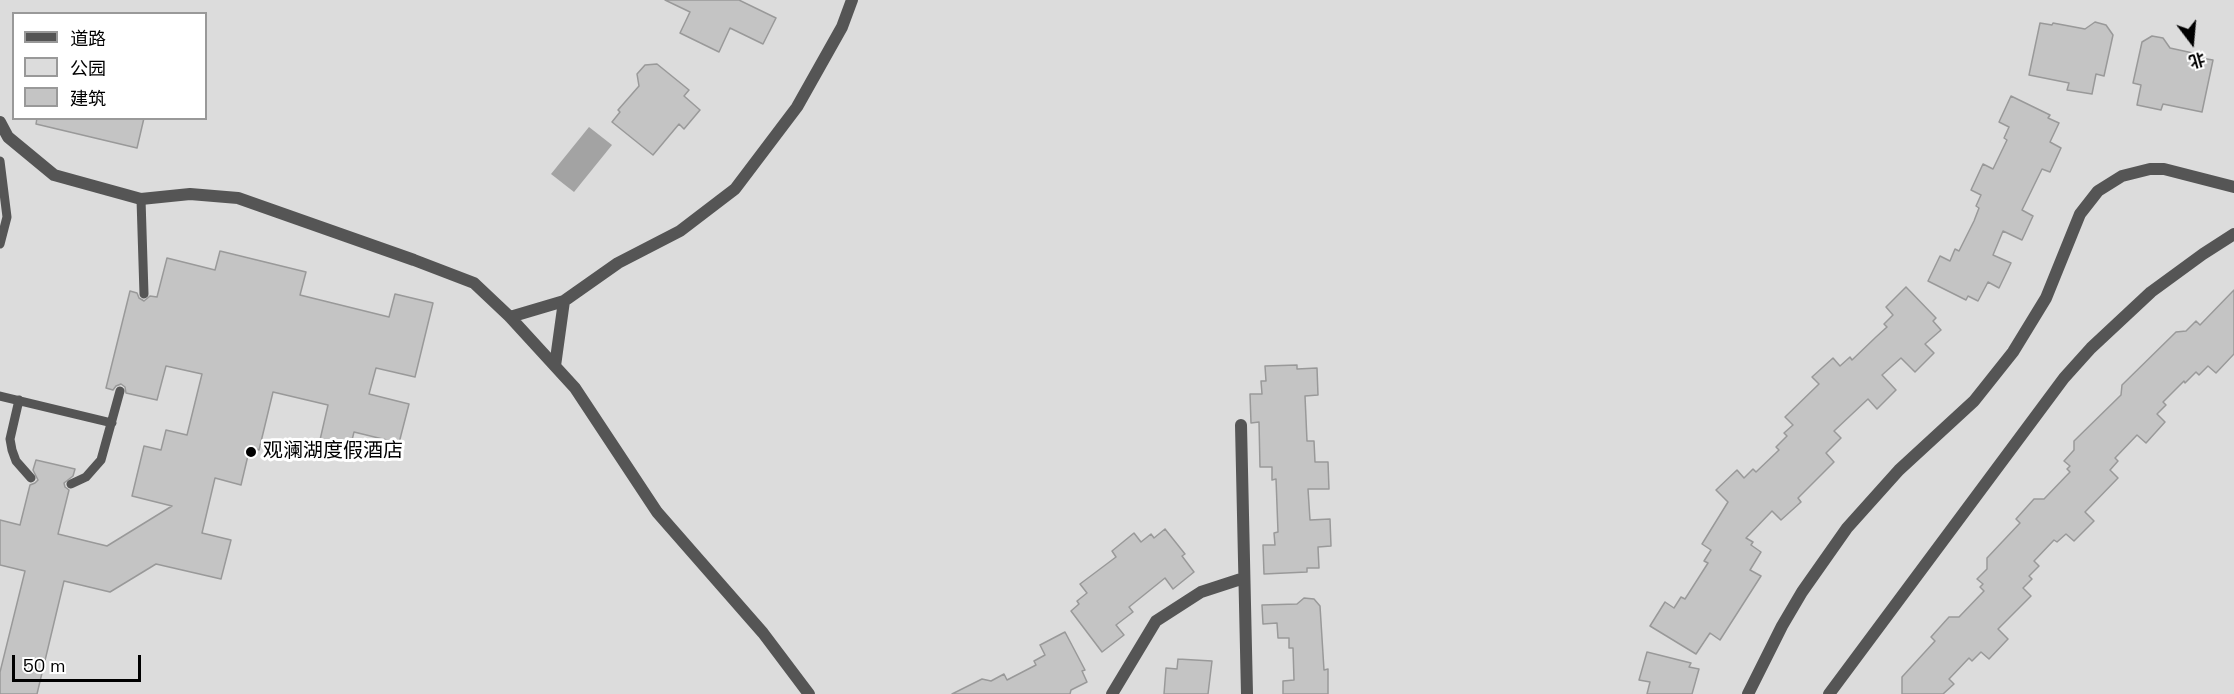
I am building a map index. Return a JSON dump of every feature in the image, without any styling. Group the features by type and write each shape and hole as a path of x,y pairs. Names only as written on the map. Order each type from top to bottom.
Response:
{"street":[{"path":"510,317 564,301 618,263 680,231 735,189 797,107 842,27 852,0"},
{"path":"0,122 8,136 54,175 141,199 189,194 238,198 474,283 510,317 575,388 657,512 763,633 809,694"},
{"path":"1748,694 1802,592 1847,528 1899,470 1974,400 2013,352 2046,298 2080,214 2098,191 2122,176 2150,169 2164,169 2234,187"},
{"path":"1829,694 2064,378 2091,348 2151,292 2234,234"},
{"path":"555,366 564,301"},
{"path":"1242,425 1247,694"},
{"path":"1112,694 1156,621 1201,592 1244,578"}],"lane":[{"path":"0,161 7,217 0,244"},
{"path":"141,199 144,294"},
{"path":"71,484 86,477 101,460 120,391"},
{"path":"0,396 112,423"},
{"path":"19,400 12,427 12,450 16,461 31,478"}],"green space":[{"path":"0,0 2234,0 2234,694 0,694"}],"shaded area":[{"path":"589,127 612,145 574,192 551,174"}],"building":[{"path":"665,0 739,0 776,18 763,44 730,28 719,52 680,33 690,12"},
{"path":"2095,22 2106,25 2113,35 2104,76 2096,74 2092,94 2067,90 2069,83 2029,75 2040,23 2085,29"},
{"path":"2152,36 2163,38 2170,48 2202,55 2201,58 2213,60 2202,112 2163,104 2161,110 2137,105 2141,85 2133,83 2142,42"},
{"path":"657,64 689,90 684,96 700,110 684,129 679,124 653,155 612,122 620,112 618,110 639,86 637,74 645,65"},
{"path":"2011,96 2050,115 2048,118 2059,123 2050,142 2061,148 2050,172 2042,169 2022,210 2033,216 2022,240 2003,231 1993,255 2011,263 1999,288 1988,282 1978,301 1968,296 1966,300 1928,281 1940,256 1950,261 1955,249 1959,251 1974,221 1979,208 1976,206 1981,195 1971,190 1983,164 1993,169 2007,140 2004,138 2009,127 1999,122"},
{"path":"37,120 144,120 137,148 36,124"},
{"path":"220,251 306,272 300,295 389,317 395,294 433,303 415,377 376,368 369,394 409,404 399,443 354,432 347,460 317,453 328,405 273,392 259,450 250,447 241,485 215,478 202,533 231,540 221,579 156,564 110,592 64,581 37,694 0,694 0,672 25,571 0,565 0,520 20,525 30,485 38,480 33,470 36,460 75,469 73,476 64,483 69,490 58,534 107,546 172,506 132,496 144,446 161,450 166,430 187,435 202,374 166,366 157,400 126,393 125,387 121,384 113,390 106,388 130,291 137,293 144,301 150,296 157,297 167,258 215,270"},
{"path":"1906,287 1936,318 1933,321 1941,330 1925,344 1934,353 1915,372 1901,358 1882,375 1896,390 1877,409 1868,399 1834,431 1841,438 1826,453 1834,462 1798,498 1801,502 1781,520 1772,511 1746,538 1753,542 1751,545 1761,552 1750,570 1761,576 1720,640 1710,633 1696,654 1650,626 1665,602 1674,608 1681,597 1685,599 1708,563 1704,561 1711,550 1702,544 1728,502 1716,490 1737,470 1744,478 1753,469 1756,472 1779,450 1776,447 1787,436 1784,433 1793,425 1785,417 1819,384 1812,377 1833,358 1840,366 1850,357 1852,360 1887,327 1884,324 1893,315 1886,307"},
{"path":"2234,290 2234,354 2216,373 2208,366 2199,375 2196,372 2185,383 2184,381 2163,402 2166,405 2157,414 2165,422 2146,443 2137,435 2115,458 2118,461 2110,470 2118,478 2085,512 2094,521 2074,541 2066,534 2057,542 2054,540 2034,561 2039,566 2029,576 2032,579 2023,588 2031,596 1998,629 2008,639 1989,659 1981,652 1972,661 1969,658 1949,679 1954,684 1943,694 1902,694 1902,677 1935,641 1931,637 1949,617 1959,617 1984,591 1980,587 1983,584 1977,579 1987,569 1987,558 2020,523 2016,519 2034,499 2044,499 2070,472 2067,469 2070,466 2064,461 2074,450 2074,441 2121,395 2122,385 2176,332 2186,331 2196,321 2200,325"},
{"path":"1297,365 1297,369 1317,368 1318,395 1305,396 1307,441 1314,441 1315,462 1328,462 1329,489 1308,489 1310,520 1330,519 1331,546 1318,547 1319,568 1307,568 1307,572 1264,574 1263,545 1275,545 1274,533 1278,532 1276,479 1272,480 1272,467 1260,467 1259,422 1251,423 1250,394 1262,394 1261,381 1266,381 1265,366"},
{"path":"1165,529 1185,554 1182,556 1194,572 1173,589 1165,578 1129,607 1133,612 1116,625 1124,635 1102,652 1071,611 1079,604 1077,601 1087,593 1080,584 1116,557 1112,551 1134,533 1141,542 1151,534 1154,538"},
{"path":"1304,598 1314,599 1320,606 1324,670 1328,669 1328,694 1283,694 1283,681 1294,680 1293,648 1289,648 1289,638 1278,638 1277,623 1263,624 1262,605 1297,604"},
{"path":"1065,632 1085,670 1082,671 1087,682 1071,690 1070,694 952,694 982,679 991,681 1004,674 1007,680 1036,665 1034,661 1045,655 1040,645"},
{"path":"1647,652 1691,663 1689,667 1699,669 1692,694 1647,694 1650,682 1639,680"},
{"path":"1178,659 1212,661 1208,694 1164,694 1166,668 1177,669"}],"place":[{"name":"观澜湖度假酒店","path":"251,452"}]}
